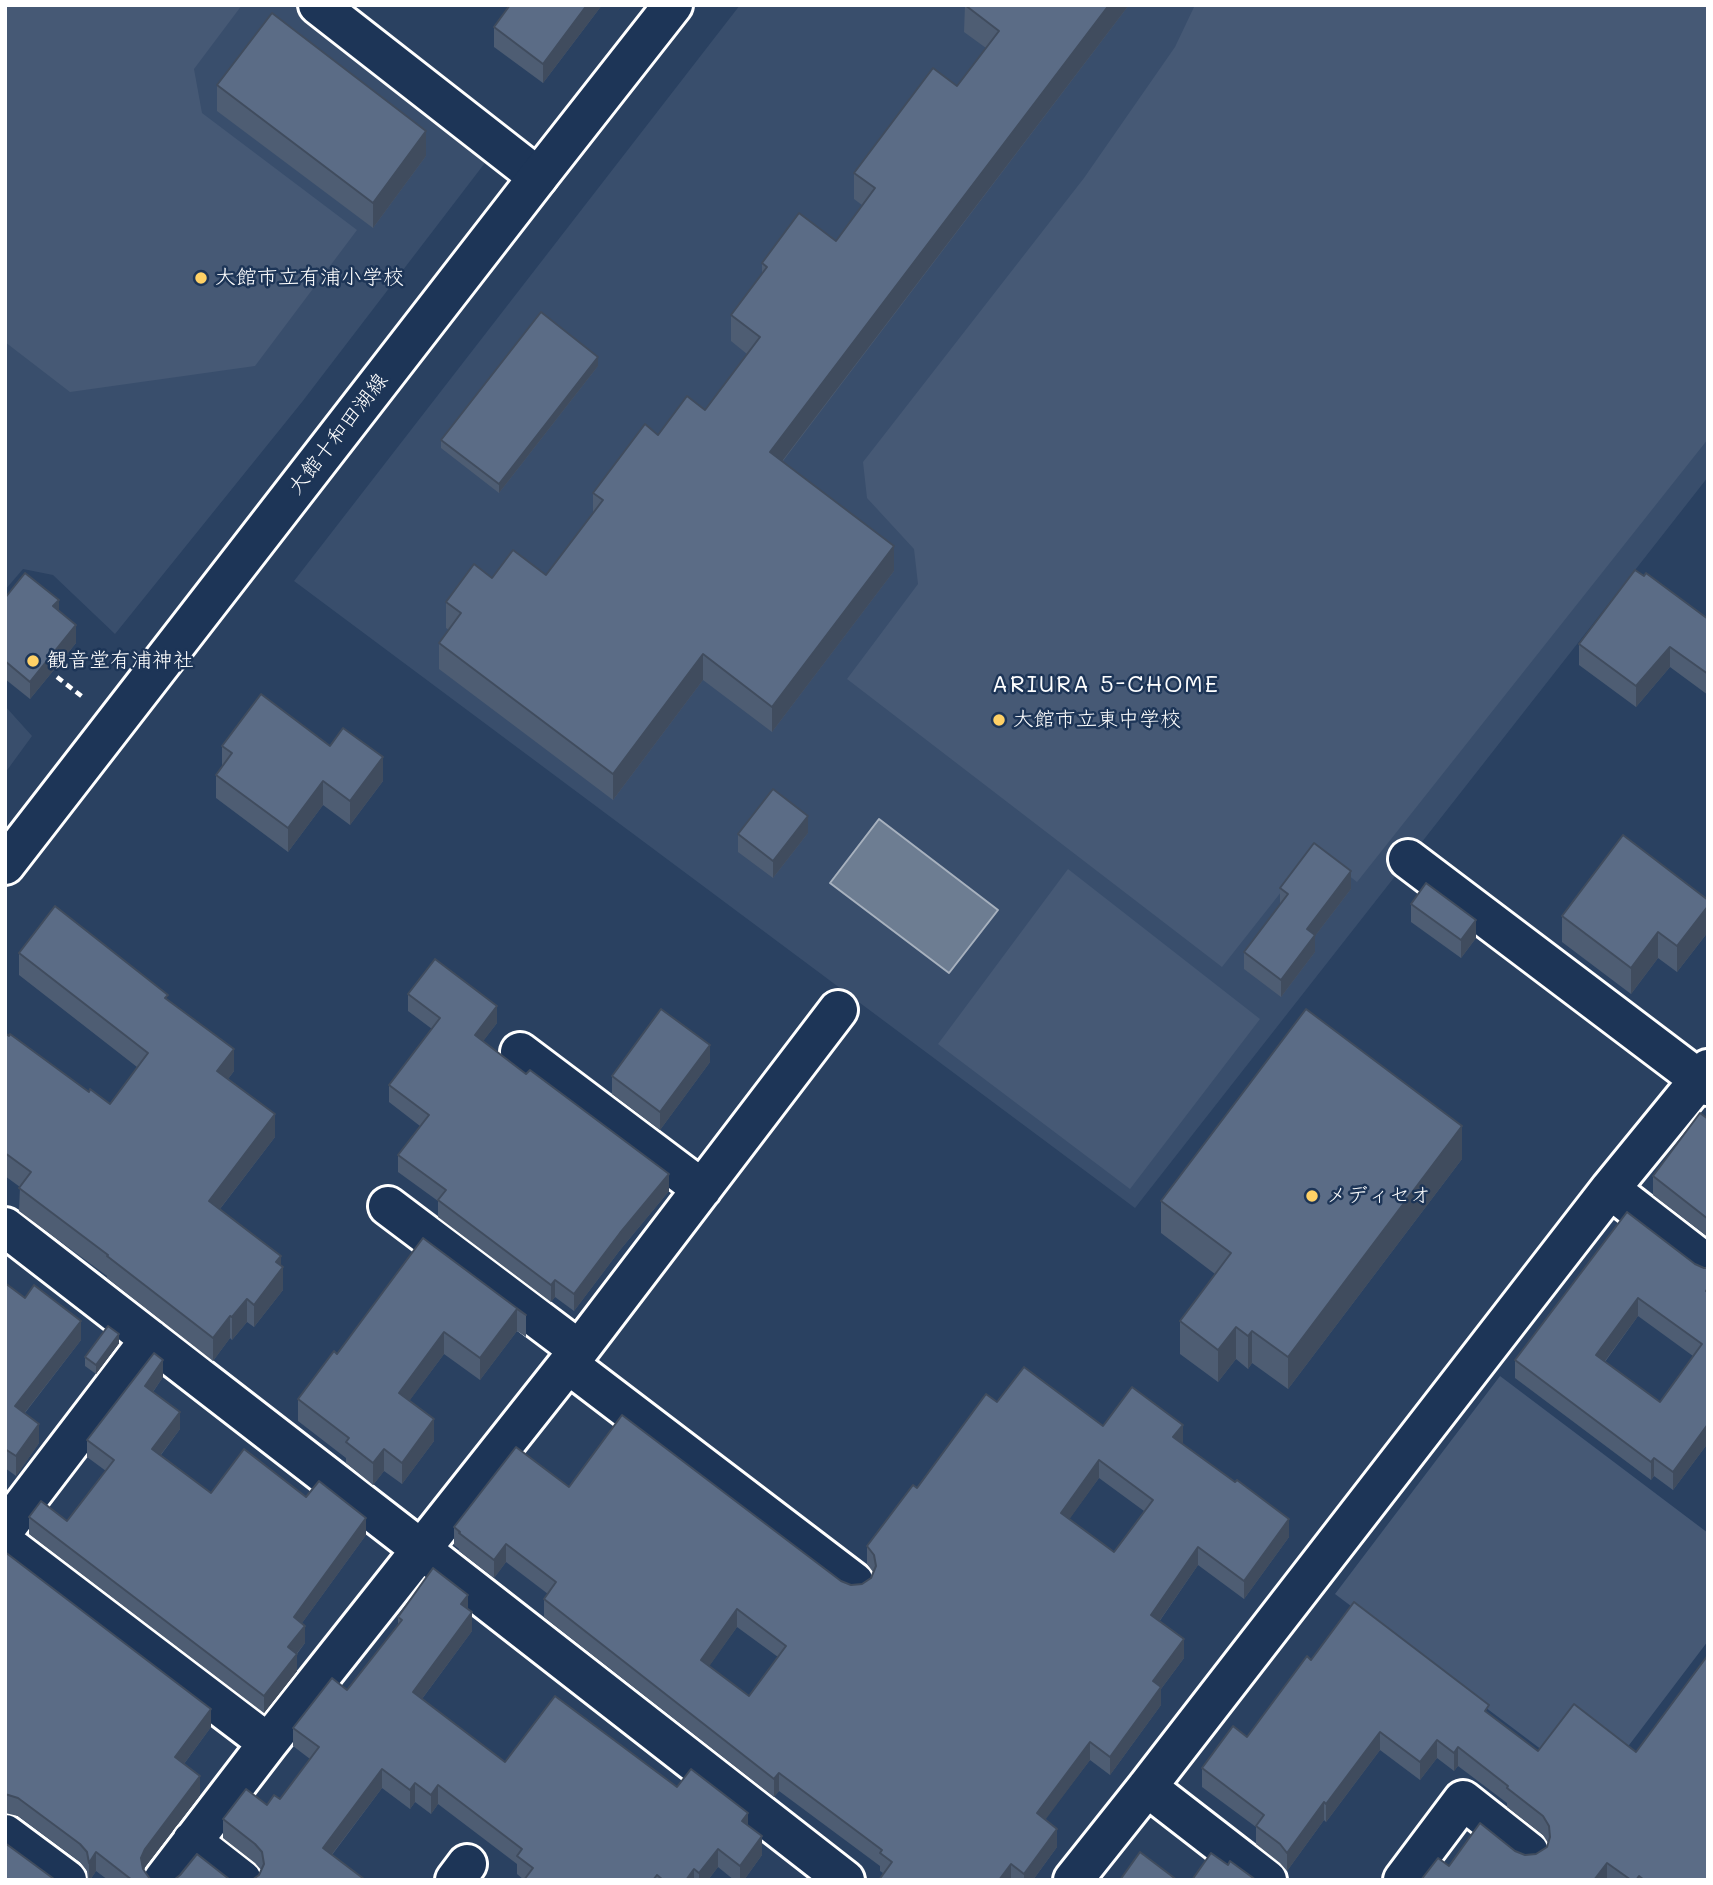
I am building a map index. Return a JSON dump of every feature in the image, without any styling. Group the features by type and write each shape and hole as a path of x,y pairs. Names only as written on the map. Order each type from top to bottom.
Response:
{"street":[{"name":"大館十和田湖線","path":"5,865 673,5"},
{"path":"330,9 538,177"},
{"path":"1073,1880 1610,1189 1705,1078 1408,859"},
{"path":"163,1880 573,1357 838,1010"},
{"path":"520,1052 702,1189"},
{"path":"1610,1189 1708,1265"},
{"path":"388,1206 854,1582"},
{"path":"5,1227 845,1880"},
{"path":"5,1529 150,1339"},
{"path":"5,1543 268,1743"},
{"path":"1146,1787 1267,1880"},
{"path":"1403,1880 1463,1800 1529,1852"},
{"path":"5,1834 67,1880"},
{"path":"192,1841 242,1880"}],"path":[{"path":"57,677 84,699"}],"shaded area":[{"name":"大館市立有浦小学校","path":"5,5 299,5 491,155 302,402 115,634 53,575 23,569 5,590"},
{"path":"5,5 242,5 194,69 202,113 357,230 255,366 70,392 5,342"},
{"name":"大館市立東中学校","path":"740,5 1708,5 1708,477 1135,1208 294,581"},
{"path":"1195,5 1708,5 1708,439 1357,882 1315,849 1222,967 847,679 918,584 914,549 867,498 863,462 1084,178 1175,47"},
{"path":"5,706 32,736 5,773"},
{"path":"879,819 998,910 949,973 830,883"},
{"path":"1068,869 1260,1019 1130,1189 938,1044"},
{"path":"1500,1376 1708,1533 1708,1641 1595,1790 1335,1594"}],"building":[{"path":"510,5 587,5 543,64 494,27"},
{"path":"965,5 1109,5 770,452 894,546 772,707 703,654 613,774 439,643 461,613 446,602 474,564 492,578 513,550 546,575 603,500 593,493 645,424 658,435 687,396 705,410 760,337 731,315 767,267 762,263 799,213 836,241 875,188 854,173 933,68 957,86 999,31"},
{"path":"272,13 426,131 373,203 217,85"},
{"path":"541,312 598,357 499,484 441,440"},
{"path":"1635,570 1644,576 1646,573 1708,619 1708,674 1670,647 1636,686 1579,644"},
{"name":"観音堂有浦神社","path":"25,573 59,600 53,606 76,625 30,682 5,661 5,598"},
{"path":"261,694 330,746 343,728 383,757 350,801 323,781 288,828 216,775 232,753 222,746"},
{"path":"773,789 808,816 773,861 738,834"},
{"path":"1623,835 1708,900 1708,906 1677,946 1658,932 1631,968 1562,916"},
{"path":"1314,843 1351,871 1307,929 1315,935 1281,980 1244,952 1288,894 1280,888"},
{"path":"1426,883 1476,920 1461,940 1411,904"},
{"path":"55,906 168,995 165,998 234,1049 217,1071 275,1114 209,1201 281,1256 276,1262 283,1267 254,1305 247,1299 213,1338 19,1188 31,1172 5,1153 5,1033 110,1104 148,1053 19,953"},
{"path":"435,959 497,1006 475,1035 526,1074 530,1070 669,1174 574,1294 555,1280 551,1285 438,1200 446,1190 398,1155 429,1115 389,1085 440,1018 408,994"},
{"path":"661,1009 710,1045 660,1112 612,1076"},
{"name":"メディセオ","path":"1306,1009 1462,1126 1288,1357 1252,1331 1248,1336 1236,1327 1218,1350 1180,1321 1231,1253 1161,1201"},
{"path":"1700,1113 1708,1119 1708,1219 1653,1176"},
{"path":"1627,1212 1695,1264 1708,1268 1708,1424 1673,1472 1654,1458 1651,1462 1515,1360","holes":["1638,1298 1702,1344 1660,1402 1596,1355"]},
{"path":"423,1238 526,1315 517,1309 480,1358 444,1332 399,1393 434,1419 402,1463 384,1449 373,1463 346,1442 349,1438 298,1399 334,1351 337,1354"},
{"path":"5,1283 25,1298 34,1285 81,1321 15,1406 39,1424 16,1456 5,1449"},
{"path":"108,1326 119,1334 96,1365 85,1357"},
{"path":"154,1353 163,1360 145,1386 180,1412 152,1449 211,1493 244,1449 306,1497 319,1481 366,1518 294,1617 305,1626 288,1647 297,1654 264,1696 29,1517 41,1501 67,1521 114,1460 87,1440"},
{"path":"1024,1367 1103,1426 1132,1387 1183,1425 1173,1437 1289,1519 1244,1581 1198,1547 1151,1615 1184,1639 1153,1681 1161,1687 1110,1757 1090,1742 1037,1813 1057,1829 1024,1874 1011,1864 999,1880 879,1880 892,1862 880,1853 882,1850 779,1773 774,1779 544,1599 556,1582 506,1544 494,1560 454,1527 516,1447 569,1487 622,1415 841,1581 851,1585 862,1584 871,1578 876,1566 874,1555 867,1546 913,1485 917,1488 986,1394 997,1402","holes":["1099,1460 1153,1500 1114,1552 1061,1513","737,1609 786,1646 749,1696 701,1660"]},
{"path":"5,1552 211,1709 175,1757 200,1776 145,1849 141,1858 143,1869 152,1880 132,1880 96,1852 89,1863 87,1852 80,1844 18,1798 5,1794"},
{"path":"433,1568 468,1595 461,1604 472,1612 413,1692 505,1762 555,1696 677,1787 691,1769 748,1813 742,1821 762,1836 740,1866 718,1849 699,1873 694,1869 686,1880 663,1880 657,1875 653,1880 524,1880 533,1868 517,1856 522,1849 438,1785 431,1795 415,1783 410,1790 382,1769 323,1848 363,1880 252,1880 259,1875 264,1864 262,1852 223,1819 246,1789 267,1805 274,1795 280,1799 319,1747 293,1728 332,1678 347,1690 402,1620 398,1617"},
{"path":"1354,1602 1489,1705 1485,1711 1538,1751 1574,1704 1636,1752 1708,1655 1708,1880 1644,1880 1639,1876 1636,1880 1631,1880 1607,1863 1594,1880 1421,1880 1438,1858 1449,1866 1480,1823 1515,1851 1525,1855 1536,1854 1547,1847 1549,1826 1543,1816 1458,1747 1454,1753 1437,1740 1420,1762 1380,1732 1287,1853 1280,1844 1256,1826 1264,1815 1202,1768 1233,1726 1247,1737 1307,1656 1311,1660"},
{"path":"5,1843 54,1879 56,1880 5,1880"},
{"path":"1140,1852 1177,1880 1120,1880"},
{"path":"1211,1853 1228,1865 1230,1861 1256,1880 1192,1880"},
{"path":"197,1854 231,1880 174,1880"}],"place":[{"name":"大館市立有浦小学校","path":"201,278"},
{"name":"観音堂有浦神社","path":"33,661"},
{"name":"大館市立東中学校","path":"999,720"},
{"name":"メディセオ","path":"1312,1196"}],"district":[{"name":"ARIURA 5-CHOME","path":"1106,685"}]}
